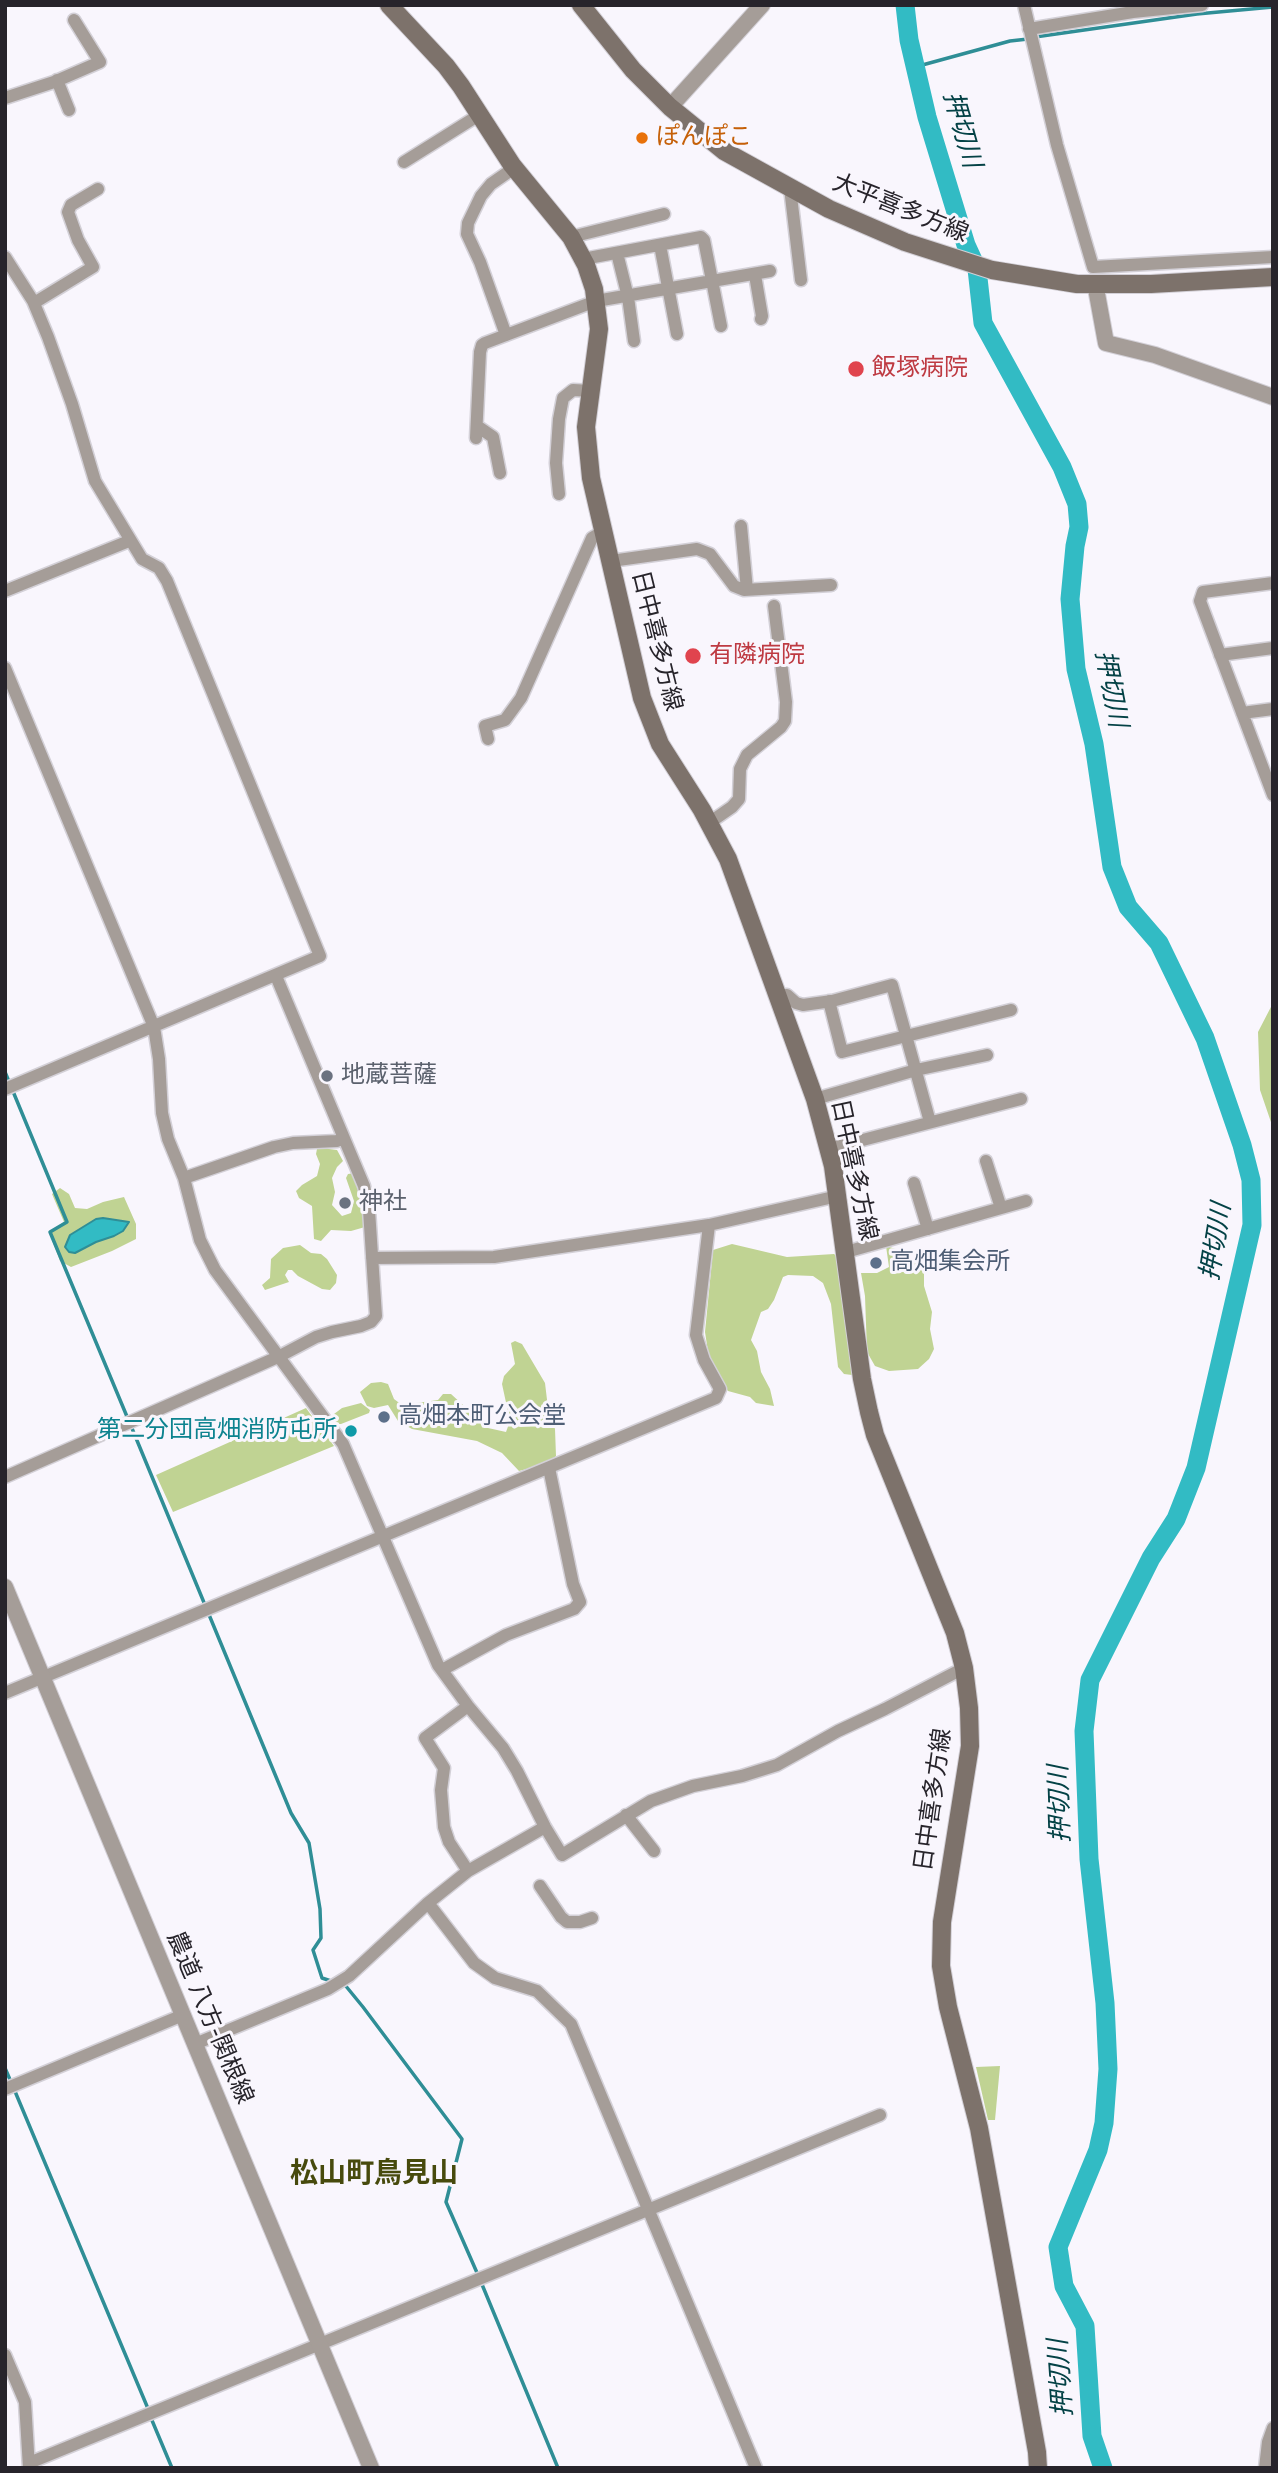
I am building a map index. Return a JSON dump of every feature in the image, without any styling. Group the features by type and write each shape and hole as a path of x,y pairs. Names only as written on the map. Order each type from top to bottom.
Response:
{"main road":[{"name":"日中喜多方線","path":"389,5 446,66 514,168 571,237 583,259 596,302 599,329 586,428 589,462 648,716 664,751 709,822 728,859 815,1099 838,1196 862,1379 875,1435 955,1633 964,1668 970,1746 942,1922 941,1966 948,2007 979,2129 1038,2468"},
{"name":"大平喜多方線","path":"581,5 614,49 670,107 724,151 829,209 905,242 992,270 1086,283 1151,284 1273,277"}],"street":[{"path":"670,107 762,5"},
{"path":"1024,5 1057,145 1093,267 1273,257"},
{"path":"1029,29 1133,12 1202,5"},
{"path":"5,98 100,62 74,20"},
{"path":"57,80 69,110"},
{"path":"404,162 479,115"},
{"path":"506,335 467,233 468,223 481,196 491,184 514,168"},
{"path":"790,188 800,280"},
{"path":"34,303 93,267 78,240 68,212 71,205 98,189"},
{"path":"571,237 664,214"},
{"path":"583,259 701,237 704,240 721,326"},
{"path":"660,245 677,334"},
{"path":"617,253 628,297 634,341"},
{"path":"5,257 34,303 72,404 95,481 129,541 142,559 159,568 167,581 320,956 5,1089"},
{"path":"500,473 493,437 476,432 482,345 596,302 770,271"},
{"path":"755,275 761,319"},
{"path":"1086,283 1106,343 1155,355 1273,397"},
{"path":"559,494 556,477 557,452 563,398 573,390 592,391"},
{"path":"741,526 747,590"},
{"path":"488,740 485,726 505,720 521,698 592,538 604,531"},
{"path":"5,591 129,541"},
{"path":"611,561 697,549 710,554 734,586 747,590 831,585"},
{"path":"1273,583 1203,592 1200,601 1242,713 1268,772 1273,795"},
{"path":"709,822 739,799 740,769 747,755 785,721 786,702 774,606"},
{"path":"1220,655 1273,648"},
{"path":"5,668 154,1027 162,1112 168,1139 184,1178 200,1240 215,1270 343,1444 442,1670 503,1748 544,1827 562,1855 651,1801 693,1786 742,1776 777,1765 964,1668"},
{"path":"1242,713 1273,709"},
{"path":"5,1477 316,1338 374,1320 376,1316 369,1210 364,1186 276,975"},
{"path":"778,996 788,995 796,1003 803,1005 892,985 930,1122"},
{"path":"829,1001 842,1052 1011,1010"},
{"path":"815,1099 916,1070 987,1055"},
{"path":"828,1149 1021,1099"},
{"path":"184,1178 274,1147 293,1143 337,1141 343,1138"},
{"path":"986,1161 1001,1208"},
{"path":"914,1183 928,1229"},
{"path":"372,1258 494,1257 709,1225 838,1196"},
{"path":"846,1252 1027,1201"},
{"path":"5,1693 716,1398 720,1389 704,1360 696,1335 709,1225"},
{"path":"442,1670 506,1634 574,1609 580,1602 573,1584 549,1468"},
{"name":"農道 八方-関根線","path":"5,1587 371,2468"},
{"path":"468,1706 425,1738 444,1768 441,1790 444,1827 449,1842 468,1871"},
{"path":"626,1815 654,1851"},
{"path":"195,2044 349,1976 428,1903 468,1871 544,1827"},
{"path":"540,1886 567,1922 592,1918"},
{"path":"428,1903 474,1963 495,1978 537,1991 571,2024 756,2468"},
{"path":"5,2089 183,2015"},
{"path":"5,2355 25,2402 29,2465 648,2208 880,2115"},
{"path":"1265,2468 1268,2442 1273,2428"}],"green space":[{"path":"1273,1003 1273,1128 1260,1090 1258,1032"},
{"path":"317,1149 337,1150 343,1161 332,1178 335,1192 332,1205 342,1216 351,1213 354,1201 346,1178 348,1174 355,1173 361,1183 365,1227 351,1231 331,1230 321,1241 314,1239 312,1206 299,1198 296,1191 317,1176 320,1164 316,1154"},
{"path":"60,1188 69,1194 75,1208 87,1209 124,1197 136,1224 136,1239 71,1267 60,1261 49,1232 64,1222 52,1194"},
{"path":"732,1244 787,1257 834,1254 843,1261 849,1318 847,1337 853,1349 852,1375 844,1374 838,1367 831,1304 823,1283 813,1276 788,1275 783,1277 768,1309 761,1312 751,1340 774,1406 756,1403 750,1397 728,1391 715,1375 705,1332 713,1250"},
{"path":"300,1245 327,1259 337,1275 336,1283 330,1290 322,1289 288,1270 285,1275 289,1282 265,1290 262,1285 270,1278 271,1259 283,1248"},
{"path":"886,1246 896,1249 902,1260 910,1261 920,1254 927,1254 930,1263 924,1271 924,1286 932,1312 930,1329 934,1349 929,1359 918,1369 889,1371 875,1366 867,1352 865,1296 861,1273 877,1273 889,1267"},
{"path":"515,1341 522,1344 545,1383 548,1408 555,1429 556,1456 550,1463 519,1471 502,1453 477,1441 412,1429 398,1421 388,1405 374,1408 367,1406 360,1392 371,1383 388,1384 394,1399 402,1405 438,1400 443,1394 451,1394 488,1428 506,1432 510,1421 502,1384 504,1376 515,1364 511,1343"},
{"path":"361,1403 370,1410 369,1413 341,1424 334,1421 334,1414 342,1408"},
{"path":"306,1408 334,1446 173,1512 156,1475"},
{"path":"1000,2066 995,2120 988,2120 976,2067"}],"water":[{"path":"96,1219 129,1222 123,1231 114,1236 75,1253 69,1252 65,1247 70,1235"}],"waterway":[{"name":"押切川","path":"905,5 909,40 927,117 966,245 977,269 983,323 1062,467 1077,504 1079,527 1070,599 1076,669 1094,744 1112,867 1128,907 1159,943 1205,1038 1242,1145 1251,1180 1252,1225 1196,1468 1176,1519 1151,1558 1090,1680 1084,1731 1089,1859 1105,2003 1108,2069 1104,2123 1098,2150 1058,2247 1064,2286 1085,2326 1092,2436 1103,2468"},
{"path":"1035,37 1197,14 1273,7"},
{"path":"915,67 1010,41 1028,39"},
{"path":"5,1072 67,1222 50,1232 128,1419"},
{"path":"131,1426 291,1813 309,1843 320,1909 321,1938 313,1950 322,1978 334,1982"},
{"path":"341,1984 345,1985 363,2007 462,2139 446,2202 478,2275"},
{"path":"5,2068 11,2082"},
{"path":"14,2089 149,2411"},
{"path":"481,2282 558,2468"},
{"path":"151,2418 172,2468"}],"place":[{"name":"ぽんぽこ","path":"642,138"},
{"name":"飯塚病院","path":"856,369"},
{"name":"有隣病院","path":"693,656"},
{"name":"地蔵菩薩","path":"327,1076"},
{"name":"神社","path":"345,1203"},
{"name":"高畑集会所","path":"876,1263"},
{"name":"高畑本町公会堂","path":"384,1417"},
{"name":"第二分団高畑消防屯所","path":"351,1431"}],"district":[{"name":"松山町鳥見山","path":"374,2175"}]}
